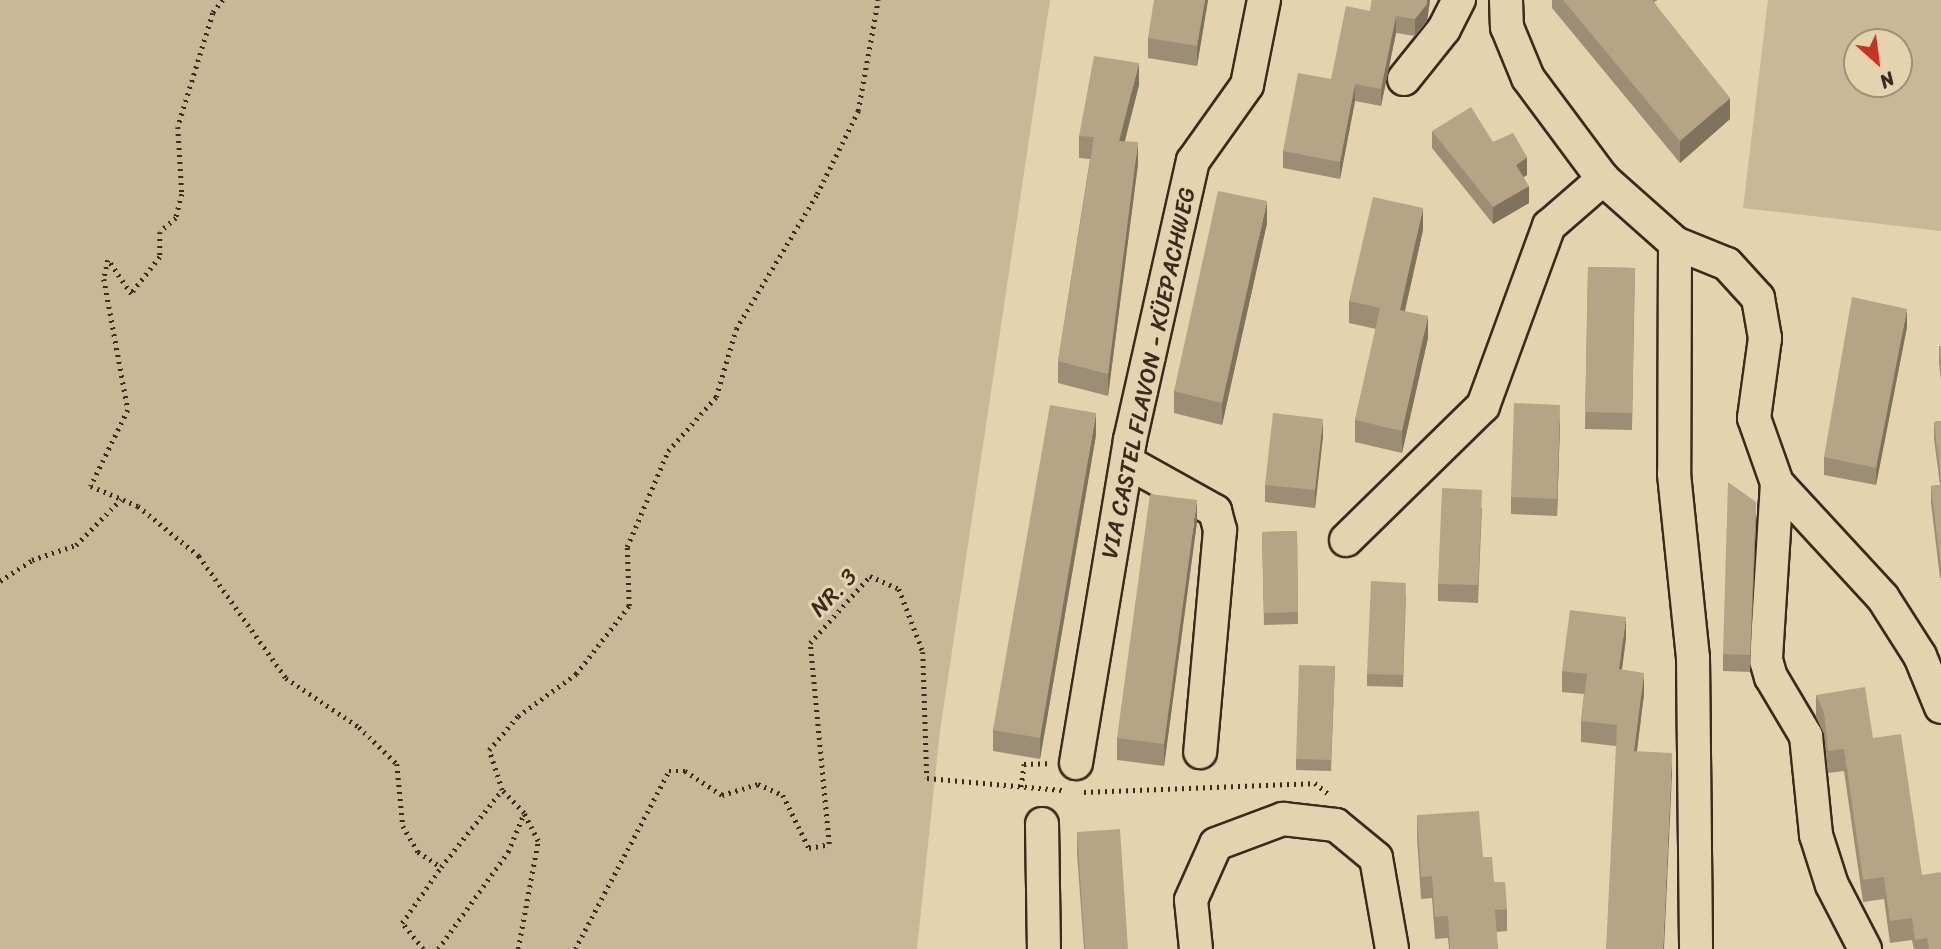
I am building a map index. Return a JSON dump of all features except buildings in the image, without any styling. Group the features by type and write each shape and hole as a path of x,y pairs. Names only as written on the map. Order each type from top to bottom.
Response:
{"street":[{"name":"VIA CASTEL FLAVON - KÜEPACHWEG","path":"1074,782 1127,462 1193,160 1247,85 1264,0"},
{"path":"1404,79 1444,29 1459,0"},
{"path":"1506,0 1507,27 1528,78 1603,179 1675,243 1727,264 1758,298 1765,338 1754,418 1777,483 1825,540 1883,597 1934,664 1941,707"},
{"path":"1346,540 1483,407 1549,226 1603,179"},
{"path":"1675,243 1674,474 1693,658 1696,949"},
{"path":"1127,462 1215,511 1220,530 1200,752"},
{"path":"1777,483 1766,660 1771,677 1806,736 1816,835 1832,885 1865,949"},
{"path":"1196,949 1191,900 1216,844 1283,819 1336,825 1376,858 1392,949"},
{"path":"1042,824 1044,949"}],"path":[{"path":"223,0 213,13 178,127 182,194 176,218 160,232 160,257 131,294 108,260 104,279 128,410 91,486 138,506 199,556 286,678 359,727 397,764 403,827 418,852 441,867"},
{"path":"518,949 538,841 524,813 502,790 489,750 517,716 576,674 629,606 627,547 668,451 716,397 736,329 817,194 858,111 877,0"},
{"path":"0,581 32,560 76,545 121,499"},
{"name":"NR. 3","path":"575,949 669,771 685,771 722,795 758,784 783,795 809,848 829,845 810,643 870,576 899,589 923,652 926,778 1021,787 1074,782 1315,783 1335,799 1336,825"},
{"path":"1021,787 1024,764 1074,782"},
{"path":"423,949 402,923 441,867 502,790"},
{"path":"438,949 508,852 524,813"}],"shaded area":[{"path":"0,0 1050,0 940,731 917,949 0,949"},
{"path":"1768,0 1941,0 1941,231 1743,208"}]}
